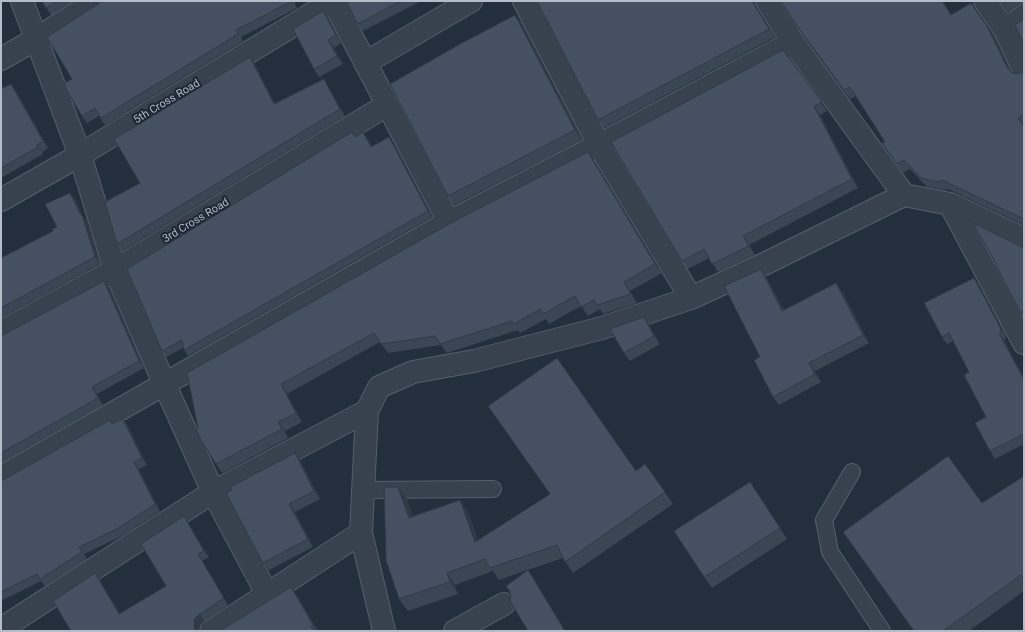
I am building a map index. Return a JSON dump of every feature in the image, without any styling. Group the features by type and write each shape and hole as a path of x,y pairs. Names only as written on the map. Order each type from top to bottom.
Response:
{"street":[{"path":"22,1 80,155 115,270 213,492 267,594"},
{"path":"1,59 96,1"},
{"path":"333,1 449,222"},
{"name":"5th Cross Road","path":"1,200 80,155 333,1"},
{"path":"365,63 471,1"},
{"path":"524,1 599,145 691,298"},
{"path":"767,1 793,42 904,195"},
{"path":"985,1 1005,30 1024,70"},
{"path":"1005,30 1024,16"},
{"path":"1,477 449,222 599,145 793,42"},
{"name":"3rd Cross Road","path":"1,332 115,270 387,105"},
{"path":"384,631 361,533 366,411 379,387 413,372 474,361 602,328 691,298 756,268 904,195 950,204 1024,239"},
{"path":"950,204 1024,343"},
{"path":"1,629 213,492 366,411"},
{"path":"211,631 361,533"},
{"path":"456,631 504,604"}],"lane":[{"path":"852,472 824,520 830,552 882,631"},
{"path":"363,490 493,489"}],"building":[{"path":"42,1 57,1 46,8"},
{"path":"101,1 292,1 236,30 238,34 101,118 95,108 82,116 64,83 72,79 47,37"},
{"path":"346,1 400,1 358,24"},
{"path":"537,1 752,1 769,29 598,120"},
{"path":"781,1 942,1 951,15 971,3 988,28 1007,67 1011,72 1017,74 1024,72 1024,114 1018,118 1024,127 1024,219 942,180 939,182 921,178 904,160 897,164 882,143 885,142 850,87 844,90 797,26"},
{"path":"1000,1 1007,1 1002,4"},
{"path":"323,11 336,35 328,40 337,56 314,69 293,29"},
{"path":"515,15 575,130 448,196 390,84"},
{"path":"1024,19 1024,45 1015,25"},
{"path":"783,50 822,102 814,106 852,179 743,236 749,246 712,264 704,249 682,261 611,142"},
{"path":"250,57 274,104 324,79 340,109 117,244 105,202 140,183 114,139"},
{"path":"1,84 3,88 11,84 43,141 37,145 38,147 1,168"},
{"path":"352,132 355,137 363,132 371,147 389,137 428,211 184,350 182,340 162,351 127,269"},
{"path":"588,152 655,264 624,282 631,294 597,305 594,300 581,307 575,296 543,314 540,309 514,324 512,321 440,344 435,336 381,344 374,333 281,384 296,413 278,422 282,429 216,464 196,429 198,428 187,373 449,224"},
{"path":"70,193 82,215 95,257 1,308 1,258 53,231 52,229 57,227 45,204"},
{"path":"973,223 1024,248 1024,310 1021,313 997,265"},
{"path":"761,269 782,311 836,283 863,335 809,363 815,374 773,397 754,360 760,357 724,286"},
{"path":"974,278 1001,329 1001,332 999,333 1024,380 1024,434 990,451 975,423 986,417 964,375 969,372 949,333 942,337 924,303"},
{"path":"104,281 139,361 92,387 98,398 1,453 1,336"},
{"path":"644,317 654,336 624,353 610,329"},
{"path":"557,358 636,471 645,464 665,492 565,562 557,545 490,568 485,559 447,573 450,582 399,599 386,560 384,487 398,487 409,518 460,500 475,542 550,494 488,406"},
{"path":"123,419 142,458 134,462 155,504 117,529 79,547 82,552 40,579 37,574 1,592 1,481 110,420 112,424"},
{"path":"295,453 314,491 289,504 308,539 263,563 226,493 232,490 230,487"},
{"path":"948,456 982,503 1024,476 1024,580 1021,575 943,631 914,631 843,532"},
{"path":"750,482 780,528 704,577 674,531"},
{"path":"184,516 204,551 198,554 224,598 195,618 194,626 196,631 71,631 53,601 95,573 119,614 166,586 141,544"},
{"path":"528,570 565,631 528,631 510,601 510,591 506,586"},
{"path":"291,587 313,625 311,626 314,631 220,631"}]}
